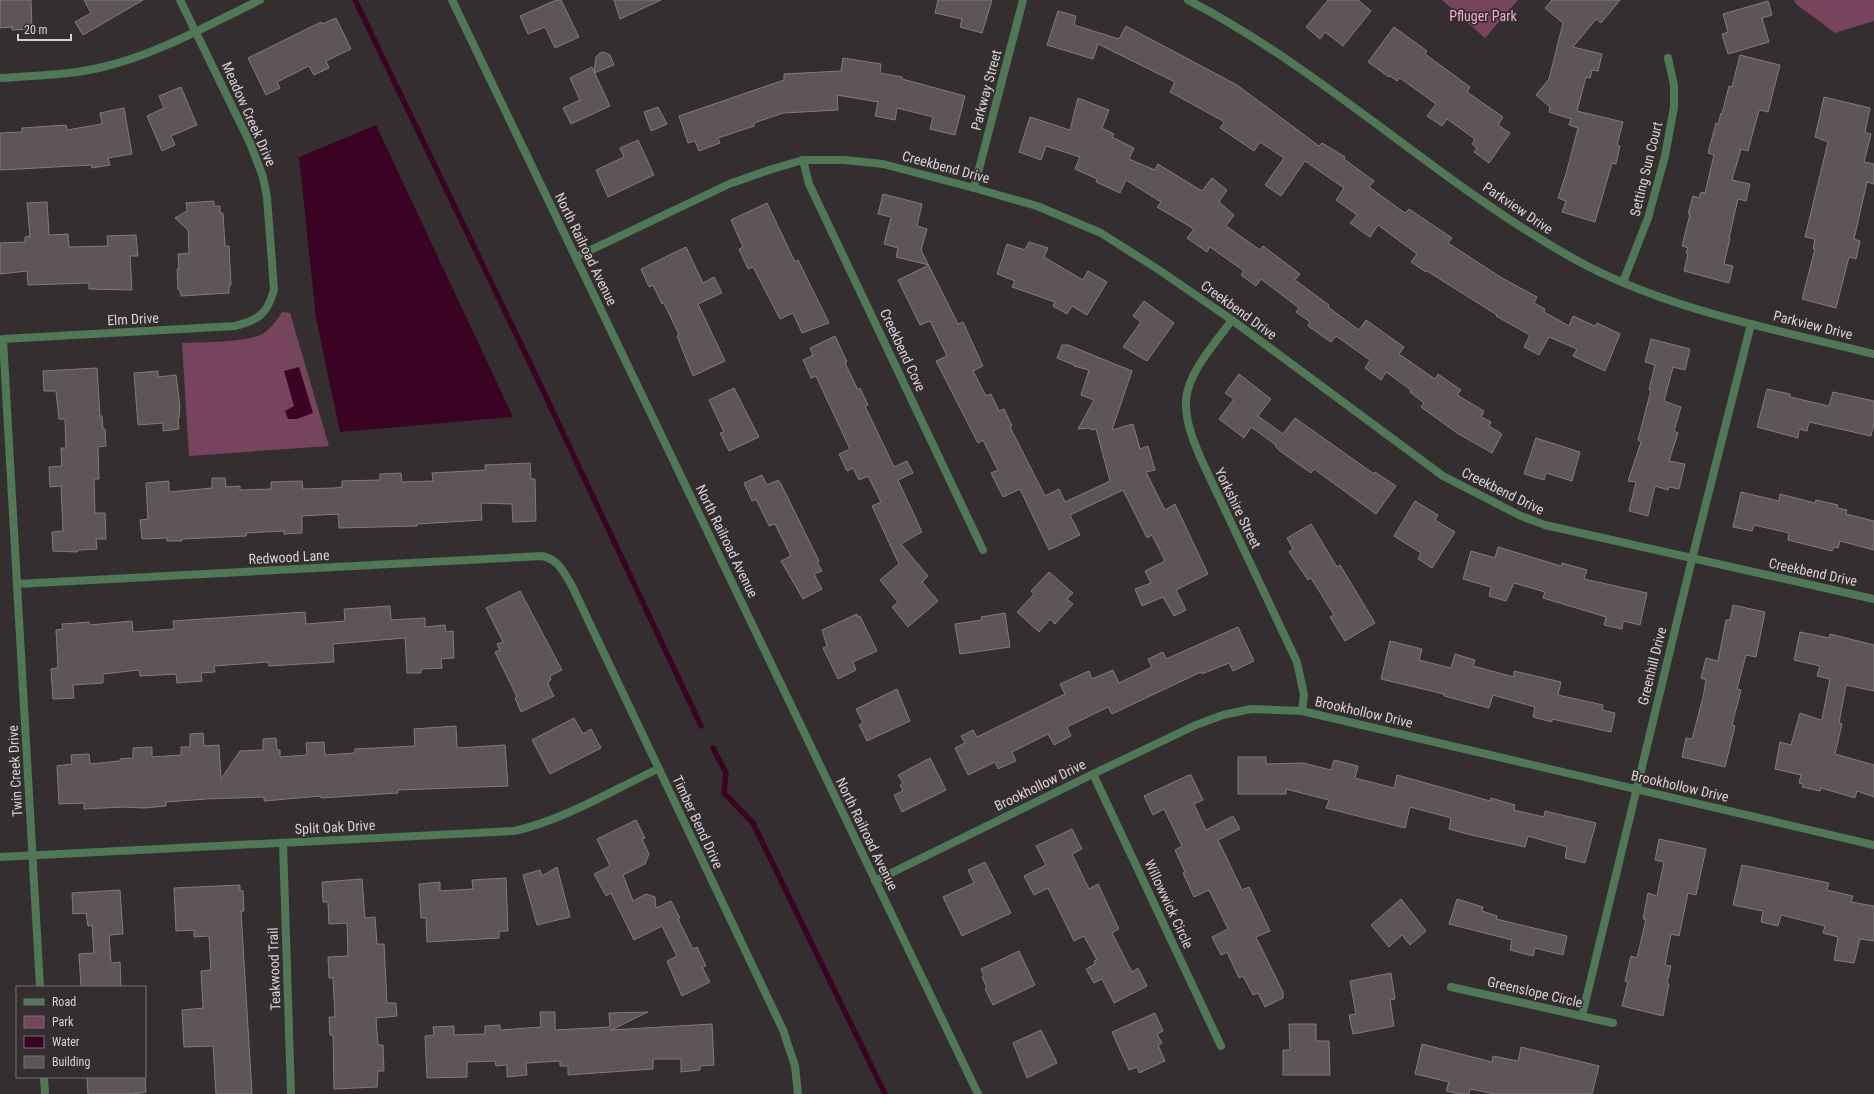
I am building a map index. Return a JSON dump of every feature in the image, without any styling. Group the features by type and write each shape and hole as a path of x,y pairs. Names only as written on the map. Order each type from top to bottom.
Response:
{"street":[{"name":"Meadow Creek Drive","path":"180,0 250,143 263,177 267,197 274,290 270,303 262,315"},
{"path":"0,78 46,75 103,67 142,55 260,0"},
{"name":"North Railroad Avenue","path":"452,0 978,1094"},
{"name":"Parkway Street","path":"974,188 1023,0"},
{"name":"Parkview Drive","path":"1188,0 1245,33 1284,58 1510,219 1578,261 1657,296 1751,324 1874,354"},
{"name":"Setting Sun Court","path":"1623,282 1648,218 1665,156 1674,107 1674,85 1668,58"},
{"name":"Creekbend Drive","path":"576,257 729,184 769,170 803,160 844,160 883,164 1037,206 1101,233 1159,270 1232,320 1443,476 1521,516 1545,525 1874,599"},
{"name":"Creekbend Cove","path":"803,160 809,184 983,550"},
{"name":"Elm Drive","path":"3,339 235,326 250,323 262,315"},
{"name":"Yorkshire Street","path":"1232,320 1203,359 1189,384 1186,399 1187,418 1191,434 1201,459 1298,662 1304,695 1302,711"},
{"name":"Greenhill Drive","path":"1582,1016 1692,559 1751,324"},
{"name":"Twin Creek Drive","path":"3,339 40,986"},
{"name":"Redwood Lane","path":"17,584 542,556 553,559 560,566"},
{"name":"Timber Bend Drive","path":"560,566 571,584 783,1030 795,1066 798,1094"},
{"name":"Brookhollow Drive","path":"875,881 1196,725 1223,714 1251,709 1302,711 1874,845"},
{"name":"Split Oak Drive","path":"0,857 514,831 534,827 658,769"},
{"name":"Willowwick Circle","path":"1093,774 1221,1046"},
{"name":"Teakwood Trail","path":"283,843 291,1094"},
{"name":"Greenslope Circle","path":"1452,987 1613,1023"},
{"path":"44,1078 45,1094"}],"green space":[{"name":"Pfluger Park","path":"1442,0 1518,0 1485,38"},
{"path":"1794,0 1874,0 1874,21 1835,33 1796,4"},
{"path":"282,312 290,313 329,446 189,456 182,343 247,339 257,336 264,333 276,321"}],"water":[{"path":"376,125 513,417 340,432 316,318 299,157"},
{"path":"299,367 313,413 297,419 288,419 285,411 294,406 284,371"}],"building":[{"path":"0,0 31,0 32,29 12,30 12,27 0,28"},
{"path":"84,0 143,0 83,35 75,22 91,13"},
{"path":"556,0 561,0 579,37 555,48 545,27 528,34 520,16"},
{"path":"614,0 661,0 620,19"},
{"path":"938,0 992,0 982,33 960,27 962,19 935,13"},
{"path":"1328,0 1358,0 1371,11 1343,46 1325,32 1320,39 1306,27"},
{"path":"1552,0 1620,0 1601,23 1596,19 1573,47 1602,54 1598,71 1592,70 1590,78 1586,77 1577,111 1623,122 1617,145 1620,146 1616,164 1612,163 1595,222 1562,212 1566,201 1558,198 1578,128 1569,125 1571,119 1549,112 1550,107 1536,95 1549,79 1563,23 1545,8"},
{"path":"1768,1 1772,15 1762,18 1769,42 1728,54 1722,34 1728,32 1723,14"},
{"path":"1058,11 1076,16 1074,25 1119,39 1126,26 1237,85 1319,146 1322,143 1345,157 1344,159 1374,181 1369,187 1405,213 1409,209 1452,238 1448,243 1502,278 1537,297 1534,303 1545,309 1544,312 1569,326 1573,316 1595,326 1597,323 1620,334 1605,371 1573,356 1577,349 1549,337 1539,355 1524,347 1530,335 1496,316 1497,315 1411,262 1417,254 1378,225 1370,237 1350,223 1357,215 1336,200 1344,188 1305,161 1281,196 1265,185 1284,158 1260,142 1254,151 1220,128 1224,123 1223,121 1170,92 1175,82 1098,44 1093,59 1047,45"},
{"path":"336,18 351,49 326,61 329,68 314,75 309,66 277,82 280,88 266,95 248,58 321,22 322,24"},
{"path":"1394,27 1427,51 1425,54 1470,87 1467,92 1503,117 1498,125 1510,133 1489,163 1474,152 1477,148 1472,144 1475,139 1447,119 1442,126 1427,116 1436,104 1400,78 1397,81 1390,76 1389,77 1368,62"},
{"path":"604,52 610,55 614,65 594,73 596,57 600,53"},
{"path":"1740,55 1780,65 1768,112 1759,110 1748,151 1741,149 1732,180 1750,184 1746,201 1738,199 1729,238 1724,264 1733,266 1729,283 1684,271 1688,248 1682,246 1693,196 1699,198 1701,192 1705,193 1714,155 1708,153 1716,123 1718,124 1721,113 1722,114 1729,86 1732,87"},
{"path":"843,58 881,64 880,73 902,77 902,79 965,96 955,135 930,129 933,117 897,108 895,120 875,116 878,102 837,95 838,110 783,113 754,123 754,126 718,138 720,143 699,151 695,141 688,143 679,116 784,80 784,74 841,71"},
{"path":"592,67 610,106 571,124 563,108 580,100 570,78"},
{"path":"181,87 197,125 171,136 175,145 162,151 147,116 164,108 159,96"},
{"path":"1824,97 1870,108 1865,132 1871,134 1864,162 1874,164 1874,184 1867,182 1854,239 1860,241 1856,259 1849,257 1836,308 1802,299 1815,249 1813,249 1815,239 1805,237 1828,142 1815,137"},
{"path":"1078,98 1109,110 1102,128 1114,134 1112,137 1134,148 1129,159 1155,170 1158,164 1202,191 1212,178 1227,190 1219,202 1234,215 1226,226 1260,250 1263,246 1300,274 1295,280 1329,305 1328,307 1359,330 1366,320 1404,347 1399,354 1435,379 1438,374 1461,390 1457,395 1484,411 1481,417 1491,422 1489,426 1502,434 1492,453 1457,433 1421,407 1424,403 1410,392 1411,390 1386,372 1381,380 1365,368 1370,360 1336,336 1331,342 1308,326 1310,322 1296,312 1299,308 1261,279 1256,286 1241,275 1244,271 1210,247 1207,252 1187,238 1194,229 1157,207 1161,202 1126,180 1120,193 1096,182 1097,179 1075,169 1080,157 1046,146 1041,160 1019,152 1030,117 1070,130"},
{"path":"658,107 667,124 651,131 644,112"},
{"path":"124,108 132,154 108,158 110,165 92,168 91,165 0,170 0,133 22,132 22,128 66,125 67,130 102,124 100,113"},
{"path":"638,140 654,175 608,197 596,170 624,157 620,148"},
{"path":"883,194 922,204 917,226 927,229 921,250 928,265 896,257 898,248 884,244 891,217 878,214"},
{"path":"214,201 214,206 220,206 220,213 223,213 225,246 229,246 231,285 229,286 229,293 181,296 178,289 178,254 189,253 188,230 175,218 187,211 186,203"},
{"path":"47,202 49,235 68,234 69,247 108,246 107,236 136,235 138,256 130,256 132,290 89,289 89,283 28,285 27,271 0,274 0,243 25,242 25,237 30,236 27,203"},
{"path":"767,203 795,262 798,260 829,323 802,333 793,313 780,319 753,267 748,269 739,249 743,247 731,220"},
{"path":"1029,242 1048,248 1044,257 1083,280 1088,271 1107,282 1087,315 1072,306 1067,314 1053,306 1055,302 1012,287 1015,281 997,274 1007,244 1025,250"},
{"path":"686,247 703,283 714,277 722,293 698,304 725,361 693,376 677,336 679,335 664,303 662,304 653,285 649,287 641,269"},
{"path":"929,265 958,324 963,322 983,366 973,371 986,396 991,394 999,411 1004,409 1012,426 1010,427 1045,496 1059,489 1065,502 1110,481 1096,429 1078,429 1094,400 1081,395 1089,370 1074,366 1057,358 1062,345 1068,345 1132,371 1112,430 1133,424 1140,449 1148,446 1155,470 1146,472 1165,510 1175,504 1208,574 1176,590 1186,610 1174,616 1163,597 1142,606 1135,589 1151,583 1145,571 1165,561 1152,535 1147,538 1123,490 1070,515 1080,535 1049,550 1020,489 1003,497 991,473 998,470 983,440 978,443 936,361 947,356 930,321 920,325 898,280"},
{"path":"1144,301 1174,323 1147,361 1123,347 1141,322 1133,316"},
{"path":"835,336 847,362 845,363 858,390 860,388 868,405 865,406 894,467 907,461 913,473 898,480 922,532 901,544 928,576 922,582 938,601 908,627 892,607 898,602 880,580 899,564 872,506 881,502 868,476 859,480 853,468 847,471 839,454 850,449 816,376 811,378 803,360 813,355 810,348"},
{"path":"1651,339 1690,349 1685,370 1673,367 1664,401 1681,407 1674,431 1678,433 1669,461 1685,464 1679,489 1669,487 1668,490 1655,486 1648,516 1629,511 1636,482 1628,481 1641,442 1638,440 1651,390 1649,390 1655,365 1645,362"},
{"path":"97,368 100,416 102,416 103,429 105,429 106,446 98,447 99,479 94,479 95,513 105,513 106,539 96,539 97,549 79,550 77,552 53,551 52,532 63,531 61,486 50,487 49,467 62,466 61,448 66,448 65,419 59,419 56,391 44,391 43,371"},
{"path":"158,371 158,377 176,375 180,406 178,418 179,429 163,431 163,423 138,425 134,373"},
{"path":"1239,374 1271,399 1258,416 1283,434 1295,418 1374,474 1375,472 1396,486 1376,514 1314,469 1311,473 1280,451 1275,446 1276,445 1251,427 1244,438 1219,419 1234,399 1225,393"},
{"path":"734,388 759,437 729,451 720,433 724,432 709,400"},
{"path":"1767,389 1790,394 1790,397 1829,406 1833,392 1874,401 1874,423 1871,436 1809,422 1807,431 1799,429 1798,438 1757,427"},
{"path":"1536,438 1580,452 1572,481 1546,473 1544,480 1524,474"},
{"path":"530,463 531,479 535,479 536,521 513,522 512,504 481,503 482,520 417,524 417,526 339,528 338,514 302,516 302,533 284,534 284,531 246,533 246,536 181,539 182,541 167,541 167,538 142,539 140,520 148,519 146,483 169,481 169,492 212,488 212,478 225,478 226,487 240,486 240,490 271,489 271,482 302,481 303,489 334,488 342,487 342,481 380,480 380,474 401,473 402,482 433,481 432,473 486,470 485,465"},
{"path":"762,475 767,485 778,480 781,484 819,561 817,562 822,571 814,574 822,589 803,599 781,561 791,556 775,524 769,526 756,499 752,501 744,483"},
{"path":"1741,492 1779,501 1780,494 1815,503 1816,500 1838,505 1837,508 1847,510 1846,514 1874,521 1874,550 1840,541 1838,548 1834,547 1832,551 1788,540 1789,533 1754,525 1752,531 1733,527"},
{"path":"1415,501 1438,515 1435,520 1455,532 1432,568 1418,559 1421,553 1394,536"},
{"path":"1311,524 1337,567 1340,565 1375,623 1345,641 1330,617 1334,615 1311,578 1308,580 1289,552 1293,549 1287,538"},
{"path":"1498,547 1561,566 1562,563 1587,570 1584,579 1647,593 1640,625 1623,621 1622,629 1604,625 1606,617 1543,598 1545,592 1514,583 1506,601 1489,596 1491,587 1463,579 1471,551 1495,558"},
{"path":"1049,572 1073,593 1067,599 1073,604 1055,624 1050,619 1039,632 1017,612 1034,594 1031,591"},
{"path":"520,591 562,670 550,676 551,680 548,682 554,696 521,712 515,698 517,697 495,652 500,650 497,644 503,642 486,608"},
{"path":"1733,605 1765,612 1756,657 1746,655 1737,689 1741,690 1732,725 1735,726 1725,767 1682,757 1686,738 1692,739 1703,697 1706,680 1701,678 1706,658 1718,661 1726,620 1730,620"},
{"path":"390,606 391,620 425,618 425,627 445,625 446,632 453,631 454,658 441,659 442,668 421,669 421,673 407,673 405,638 333,644 334,662 269,666 268,662 214,666 215,672 201,673 202,681 177,683 176,674 140,676 139,670 103,674 103,683 73,685 74,698 53,699 51,669 58,668 56,630 63,629 62,624 89,622 90,625 132,621 133,632 174,629 173,621 305,612 306,624 345,621 344,609"},
{"path":"1005,613 1010,647 960,654 955,624 982,620 981,617"},
{"path":"857,614 858,617 860,616 877,651 853,662 856,670 838,679 823,648 827,646 822,630"},
{"path":"1238,627 1254,661 1233,671 1229,663 1202,674 1201,672 1112,714 1108,707 1067,727 1071,736 1054,745 1048,734 1012,752 1016,761 998,769 995,762 968,775 955,748 965,743 961,736 973,730 977,737 1065,694 1060,684 1089,671 1092,679 1113,670 1119,683 1152,667 1148,659 1163,652 1166,659"},
{"path":"1800,632 1829,638 1830,634 1874,645 1874,691 1846,685 1839,723 1842,724 1835,754 1874,765 1874,797 1857,791 1855,798 1821,788 1820,791 1802,787 1803,784 1799,783 1801,775 1775,769 1780,742 1791,745 1800,713 1821,720 1822,719 1830,679 1817,676 1820,666 1794,660"},
{"path":"1390,641 1422,649 1419,660 1451,668 1455,654 1475,660 1473,666 1514,677 1514,671 1561,682 1558,695 1603,705 1602,710 1615,713 1611,732 1552,719 1552,722 1533,717 1535,707 1493,695 1489,708 1444,696 1444,694 1381,679"},
{"path":"897,689 910,721 867,741 859,725 863,723 856,709"},
{"path":"574,718 583,734 591,729 601,748 550,774 532,740"},
{"path":"456,726 457,748 505,745 508,786 398,790 398,793 321,798 321,796 264,801 264,797 206,799 166,802 166,806 144,808 123,807 84,809 84,803 59,804 57,766 72,764 71,755 89,754 90,764 133,758 133,748 152,747 152,757 181,755 181,747 190,747 190,734 203,733 204,746 219,745 221,779 240,751 263,750 263,739 276,738 277,750 280,750 280,757 307,755 306,743 324,742 325,755 355,753 355,749 415,746 414,729"},
{"path":"1238,757 1266,757 1266,764 1303,763 1331,770 1334,760 1358,766 1355,778 1394,788 1397,775 1490,801 1491,798 1515,805 1514,810 1544,817 1545,811 1596,823 1585,863 1565,858 1567,847 1528,836 1525,847 1467,834 1449,829 1451,818 1410,807 1405,828 1326,808 1329,800 1286,789 1286,794 1238,794"},
{"path":"930,758 946,790 902,812 894,795 903,791 900,785 903,783 898,775"},
{"path":"1191,775 1203,800 1194,804 1206,830 1233,816 1240,829 1218,840 1242,890 1249,887 1270,931 1256,937 1283,992 1283,998 1265,1007 1258,993 1253,995 1243,976 1239,978 1227,952 1221,955 1212,937 1228,929 1209,890 1194,897 1183,873 1185,872 1175,850 1182,846 1164,809 1153,815 1144,796"},
{"path":"636,820 645,838 642,839 649,854 645,864 623,875 633,901 646,894 655,897 656,908 671,901 693,949 697,947 706,966 702,967 710,982 682,996 667,961 677,956 662,926 634,940 611,893 606,896 594,874 610,866 597,839"},
{"path":"1072,829 1082,849 1072,854 1089,889 1098,884 1119,929 1112,933 1132,972 1138,968 1147,986 1114,1003 1102,979 1094,983 1086,969 1095,964 1094,961 1097,960 1084,936 1074,941 1048,888 1034,895 1024,876 1046,865 1036,846"},
{"path":"1659,839 1706,849 1696,895 1688,893 1679,936 1671,934 1665,965 1671,966 1667,983 1669,984 1663,1016 1622,1006 1628,982 1625,981 1631,956 1637,958 1646,919 1643,919 1648,893 1657,896 1664,862 1655,860"},
{"path":"985,862 1011,913 962,936 943,897 974,883 968,870"},
{"path":"1742,865 1829,883 1827,890 1853,896 1851,902 1874,906 1874,941 1860,939 1854,963 1834,960 1838,937 1823,933 1825,926 1781,915 1778,926 1761,922 1763,911 1733,905"},
{"path":"557,867 570,917 537,925 523,875 540,870 542,876"},
{"path":"506,878 508,931 499,931 499,938 427,942 426,918 421,918 419,884 440,882 440,891 473,889 472,880"},
{"path":"362,879 365,918 375,917 377,944 384,944 387,1003 396,1003 397,1016 376,1018 378,1045 383,1045 384,1071 378,1071 377,1087 334,1089 333,1035 330,1035 329,1017 335,1017 333,978 329,978 328,957 348,956 347,923 329,924 328,902 323,902 322,882"},
{"path":"240,885 240,891 243,891 244,911 241,911 252,1094 216,1094 213,1046 184,1047 182,1010 203,1008 201,971 211,970 209,936 194,937 194,930 176,931 174,888"},
{"path":"120,890 123,934 109,935 111,963 120,962 121,986 81,986 79,954 94,953 92,925 88,926 86,913 73,914 72,893"},
{"path":"1401,899 1426,931 1410,945 1402,935 1389,947 1371,925"},
{"path":"1457,899 1483,907 1482,911 1497,916 1496,919 1567,936 1563,955 1535,948 1533,956 1510,950 1512,940 1449,924"},
{"path":"1019,951 1035,985 993,1005 985,989 987,988 982,977 984,976 981,969"},
{"path":"1391,973 1395,999 1390,1000 1394,1026 1353,1034 1349,1015 1356,1014 1350,981"},
{"path":"540,1012 555,1012 555,1030 610,1027 609,1013 648,1012 611,1030 712,1024 714,1065 700,1066 700,1070 681,1072 681,1059 653,1059 653,1069 568,1075 568,1066 560,1066 560,1061 526,1063 527,1075 507,1077 507,1065 496,1066 495,1061 467,1062 467,1077 427,1078 425,1036 434,1035 433,1027 454,1026 454,1035 485,1034 485,1026 500,1025 500,1030 541,1027"},
{"path":"1155,1013 1163,1031 1157,1034 1162,1043 1158,1045 1165,1061 1139,1073 1137,1067 1129,1070 1112,1032"},
{"path":"1289,1024 1316,1024 1316,1041 1329,1041 1330,1075 1283,1075 1283,1050 1290,1050"},
{"path":"1041,1030 1057,1063 1027,1078 1013,1043"},
{"path":"1422,1044 1492,1062 1493,1056 1518,1061 1521,1047 1599,1066 1592,1094 1495,1094 1470,1089 1469,1094 1460,1094 1446,1091 1449,1082 1415,1074"},
{"path":"87,1078 145,1078 146,1092 133,1094 88,1094"}],"waterway":[{"path":"355,0 530,363 701,726"},
{"path":"713,748 726,773 724,793 753,823 885,1094"}]}
